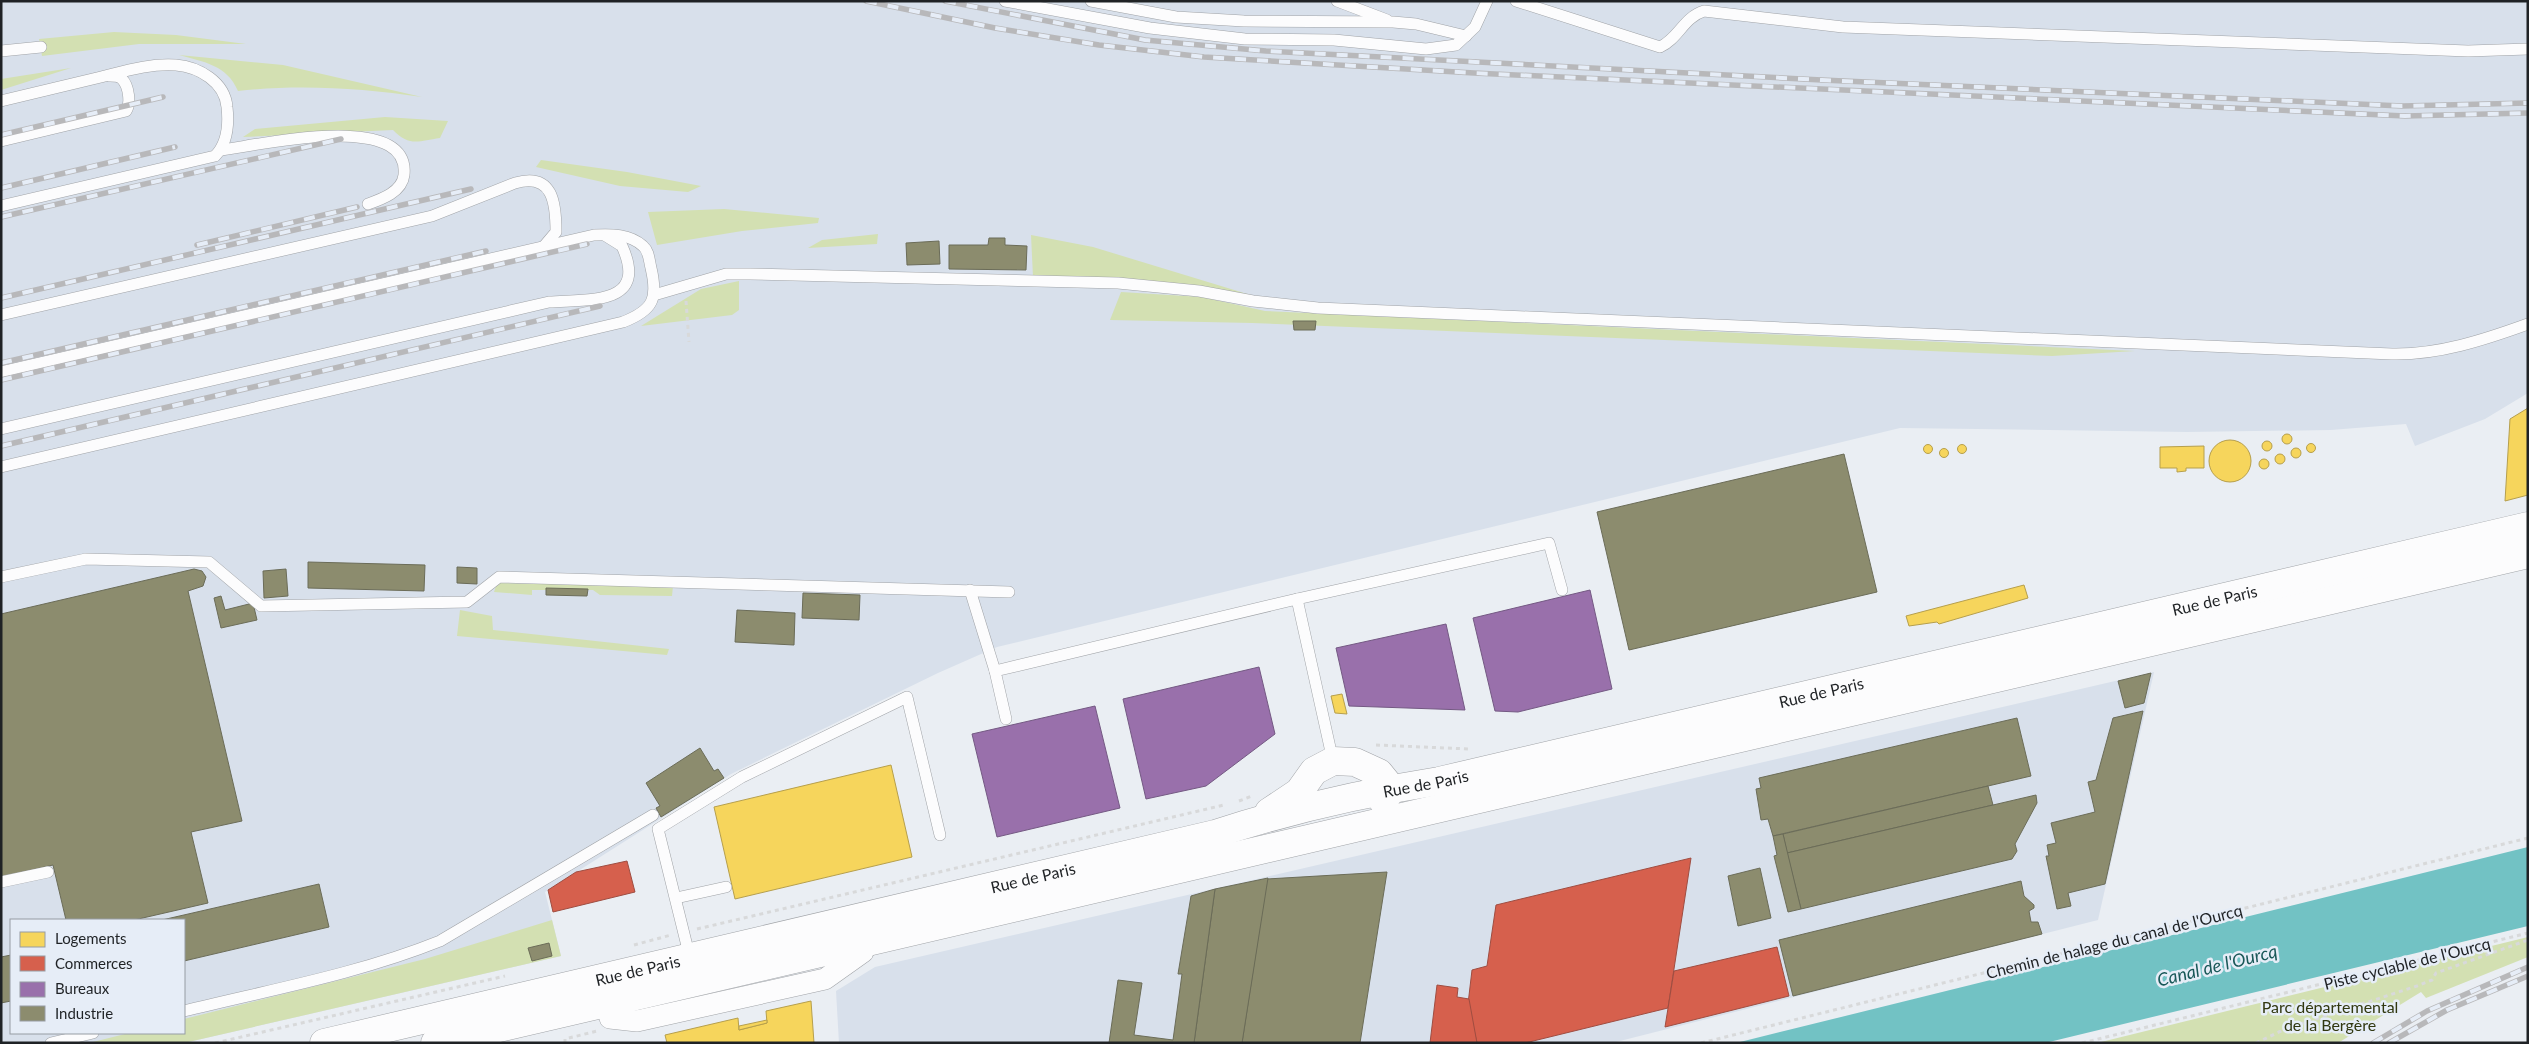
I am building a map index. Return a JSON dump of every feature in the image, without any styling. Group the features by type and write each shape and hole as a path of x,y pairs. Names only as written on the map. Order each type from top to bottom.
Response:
{"main road":[{"name":"Rue de Paris","path":"324,1043 1215,834 1258,820 1392,789 1439,782 2528,526"},
{"name":"Rue de Paris","path":"435,1043 2528,554"},
{"path":"1239,854 1292,825 1380,804 1392,789 1379,773 1355,762 1333,761 1314,771 1299,792 1258,820"}],"street":[{"path":"606,1003 610,1018 637,1022 825,979 863,952"}],"lane":[{"path":"1005,1 1150,28 1245,39 1334,40 1426,49 1456,45 1475,27 1488,1"},
{"path":"1091,1 1176,17 1244,21 1393,22 1416,24 1466,36"},
{"path":"1338,1 1393,22"},
{"path":"1516,1 1660,47 1667,44 1694,14 1704,11 1843,27 2468,51 2528,49"},
{"path":"1,51 41,47"},
{"path":"1,101 146,67 168,65 190,68 207,75 221,88 227,101 228,126 226,140 221,150 215,156 207,159 1,206"},
{"path":"1,141 126,111 129,100 124,81 118,76 109,75"},
{"path":"221,150 332,135 354,136 386,142 400,158 404,168 403,179 396,189 384,199 368,204"},
{"path":"1,315 432,216 515,183 528,180 540,182 551,193 556,232 550,242 544,246"},
{"path":"1,429 549,302 595,298 619,292 624,289 630,279 624,251 618,242 600,235"},
{"path":"1,372 544,246 600,235 625,236 645,248 654,280 654,295 647,309 624,322 1,467"},
{"path":"654,295 700,281 734,274 1118,283 1199,291 1253,301 1318,308 2392,354 2423,353 2453,347 2528,324"},
{"path":"995,672 1297,599 1549,543 1562,590"},
{"path":"1,577 86,558 209,562 260,606 467,602 499,577 1009,592"},
{"path":"970,590 995,672 1006,719"},
{"path":"1297,599 1333,761"},
{"path":"690,958 658,828 742,777 907,697 940,835"},
{"path":"185,1011 360,968 408,954 440,941 653,815"},
{"path":"1,882 48,872"},
{"path":"676,898 726,887"},
{"path":"51,1043 88,1034"}],"path":[{"path":"687,313 689,342"},
{"path":"1369,745 1441,749 1476,748"},
{"path":"624,949 643,942 684,932 1231,804 1259,793"},
{"name":"Chemin de halage du canal de l'Ourcq","path":"1701,1043 2528,838"},
{"name":"Piste cyclable de l'Ourcq","path":"2082,1043 2528,933"},
{"path":"2256,1043 2285,1030 2417,986 2432,980 2436,973 2528,940"}],"shaded area":[{"path":"1,1 2528,1 2528,393 2485,419 2415,446 2406,424 2331,430 2187,432 1900,428 997,647 938,673 731,774 545,892 561,956 184,1043 1,1043"},
{"path":"2154,672 2098,920 1612,1043 839,1043 836,991 875,967"}],"green space":[{"path":"114,32 176,35 246,44 139,44 42,56 39,39"},
{"path":"179,55 283,65 422,97 376,91 307,87 238,91 228,75 221,70 206,63"},
{"path":"71,68 1,90 1,79"},
{"path":"385,117 448,121 440,138 415,142 404,139 393,130 243,137 255,129"},
{"path":"541,160 627,172 701,186 688,192 620,186 536,167"},
{"path":"724,209 819,218 818,223 742,231 657,245 648,212"},
{"path":"878,234 877,244 808,248 822,240"},
{"path":"1031,235 1093,247 1267,300 1033,277"},
{"path":"739,281 739,310 732,315 641,326 701,289"},
{"path":"1121,292 1202,297 1265,311 2135,351 2052,356 1252,323 1110,320"},
{"path":"497,583 673,586 672,596 600,595 593,590 532,590 532,595 494,592"},
{"path":"460,610 492,616 493,630 669,649 667,655 457,636"},
{"path":"552,920 561,956 184,1043 89,1043 125,1034 185,1034 185,1019 425,959"},
{"name":"Parc départemental de la Bergère","path":"2528,937 2528,957 2426,998 2421,992 2338,1043 2097,1043"}],"water":[{"name":"Canal de l'Ourcq","path":"2528,847 2528,926 2045,1043 1736,1043"}],"building: Logements":[{"path":"2528,408 2528,495 2505,501 2510,419"},
{"path":"2287,434 2292,439 2287,444 2282,439"},
{"path":"2234,440 2242,443 2248,449 2251,461 2248,473 2242,479 2226,482 2218,479 2212,473 2209,457 2212,449 2218,443"},
{"path":"2267,441 2272,446 2267,451 2262,446"},
{"path":"2311,443 2316,448 2311,453 2306,448"},
{"path":"1928,444 1933,449 1928,454 1923,449"},
{"path":"1962,444 1967,449 1962,454 1957,449"},
{"path":"2204,446 2204,468 2186,468 2186,471 2177,472 2177,468 2160,468 2160,447"},
{"path":"1944,448 1949,453 1944,458 1939,453"},
{"path":"2294,448 2298,448 2301,453 2300,457 2294,458 2291,455 2291,451"},
{"path":"2280,454 2285,459 2280,464 2275,459"},
{"path":"2264,459 2269,464 2264,469 2259,464"},
{"path":"2024,585 2028,598 1939,624 1937,622 1909,626 1906,616"},
{"path":"1342,694 1347,714 1335,713 1331,696"},
{"path":"891,765 912,857 735,899 714,807"},
{"path":"811,1001 814,1043 667,1043 665,1035 738,1018 739,1030 767,1023 766,1011"},
{"path":"767,1020 767,1023 739,1030 739,1026"}],"building: Commerces":[{"path":"1691,858 1668,1008 1525,1043 1477,1043 1468,1004 1472,970 1487,966 1496,905"},
{"path":"627,861 635,892 553,912 548,890 576,872"},
{"path":"1777,947 1789,996 1665,1027 1674,971"},
{"path":"1437,985 1458,988 1457,997 1469,999 1477,1043 1430,1043"}],"building: Bureaux":[{"path":"1590,590 1612,689 1518,712 1495,711 1473,618"},
{"path":"1446,624 1465,710 1349,706 1336,648"},
{"path":"1259,667 1275,734 1206,786 1146,799 1123,699"},
{"path":"1095,706 1120,808 997,837 972,734"}],"building: Industrie":[{"path":"989,238 1005,238 1005,245 1027,246 1026,270 949,269 949,245 988,245"},
{"path":"939,241 940,264 907,265 906,243"},
{"path":"1293,321 1316,321 1315,330 1294,330"},
{"path":"1844,454 1877,592 1629,650 1597,512"},
{"path":"308,562 425,565 424,591 308,588"},
{"path":"457,567 477,568 477,584 457,583"},
{"path":"194,569 202,571 206,577 203,586 188,591 242,821 191,832 208,903 138,919 66,919 53,865 1,877 1,614"},
{"path":"286,569 288,596 264,598 263,571"},
{"path":"546,588 588,589 587,596 546,595"},
{"path":"803,593 860,595 859,620 802,618"},
{"path":"221,596 225,610 253,603 257,620 221,628 214,598"},
{"path":"737,610 795,613 794,645 735,642"},
{"path":"2151,673 2144,703 2125,708 2118,681"},
{"path":"2143,711 2105,884 2068,893 2071,906 2057,909 2046,856 2049,856 2047,845 2056,843 2051,823 2095,812 2088,782 2096,780 2113,718"},
{"path":"2017,718 2031,776 1773,836 1768,819 1761,820 1756,789 1761,788 1759,778"},
{"path":"700,748 714,771 718,769 724,778 661,817 656,808 660,806 646,783"},
{"path":"1988,786 1993,805 1787,853 1783,834"},
{"path":"2036,795 2037,803 2015,844 2017,851 2012,859 1801,909 1787,853"},
{"path":"1783,834 1801,909 1788,912 1774,856 1777,855 1773,836"},
{"path":"1760,868 1771,918 1738,926 1728,876"},
{"path":"1387,872 1360,1043 1242,1043 1267,879"},
{"path":"1268,878 1242,1043 1194,1043 1215,889"},
{"path":"2021,881 2024,896 2034,905 2034,908 2029,911 2031,922 2038,922 2042,934 1793,996 1779,940"},
{"path":"319,884 329,927 185,961 185,919 166,919"},
{"path":"1215,889 1194,1043 1109,1043 1118,980 1142,983 1134,1035 1173,1040 1182,974 1178,974 1191,896"},
{"path":"549,943 552,956 532,961 528,948"},
{"path":"10,955 10,1001 1,1003 1,957"}],"railway":[{"path":"866,1 995,28 1099,45 1204,57 1474,73 2405,116 2528,113"},
{"path":"945,1 1145,40 1266,51 1822,80 2402,106 2528,103"},
{"path":"1,135 163,97"},
{"path":"1,217 341,139"},
{"path":"1,188 175,147"},
{"path":"1,298 471,189"},
{"path":"197,245 357,207"},
{"path":"1,380 587,244"},
{"path":"1,363 486,251"},
{"path":"1,446 600,306"},
{"path":"2373,1043 2427,1011 2528,967"},
{"path":"2389,1043 2447,1010 2528,976"}]}
